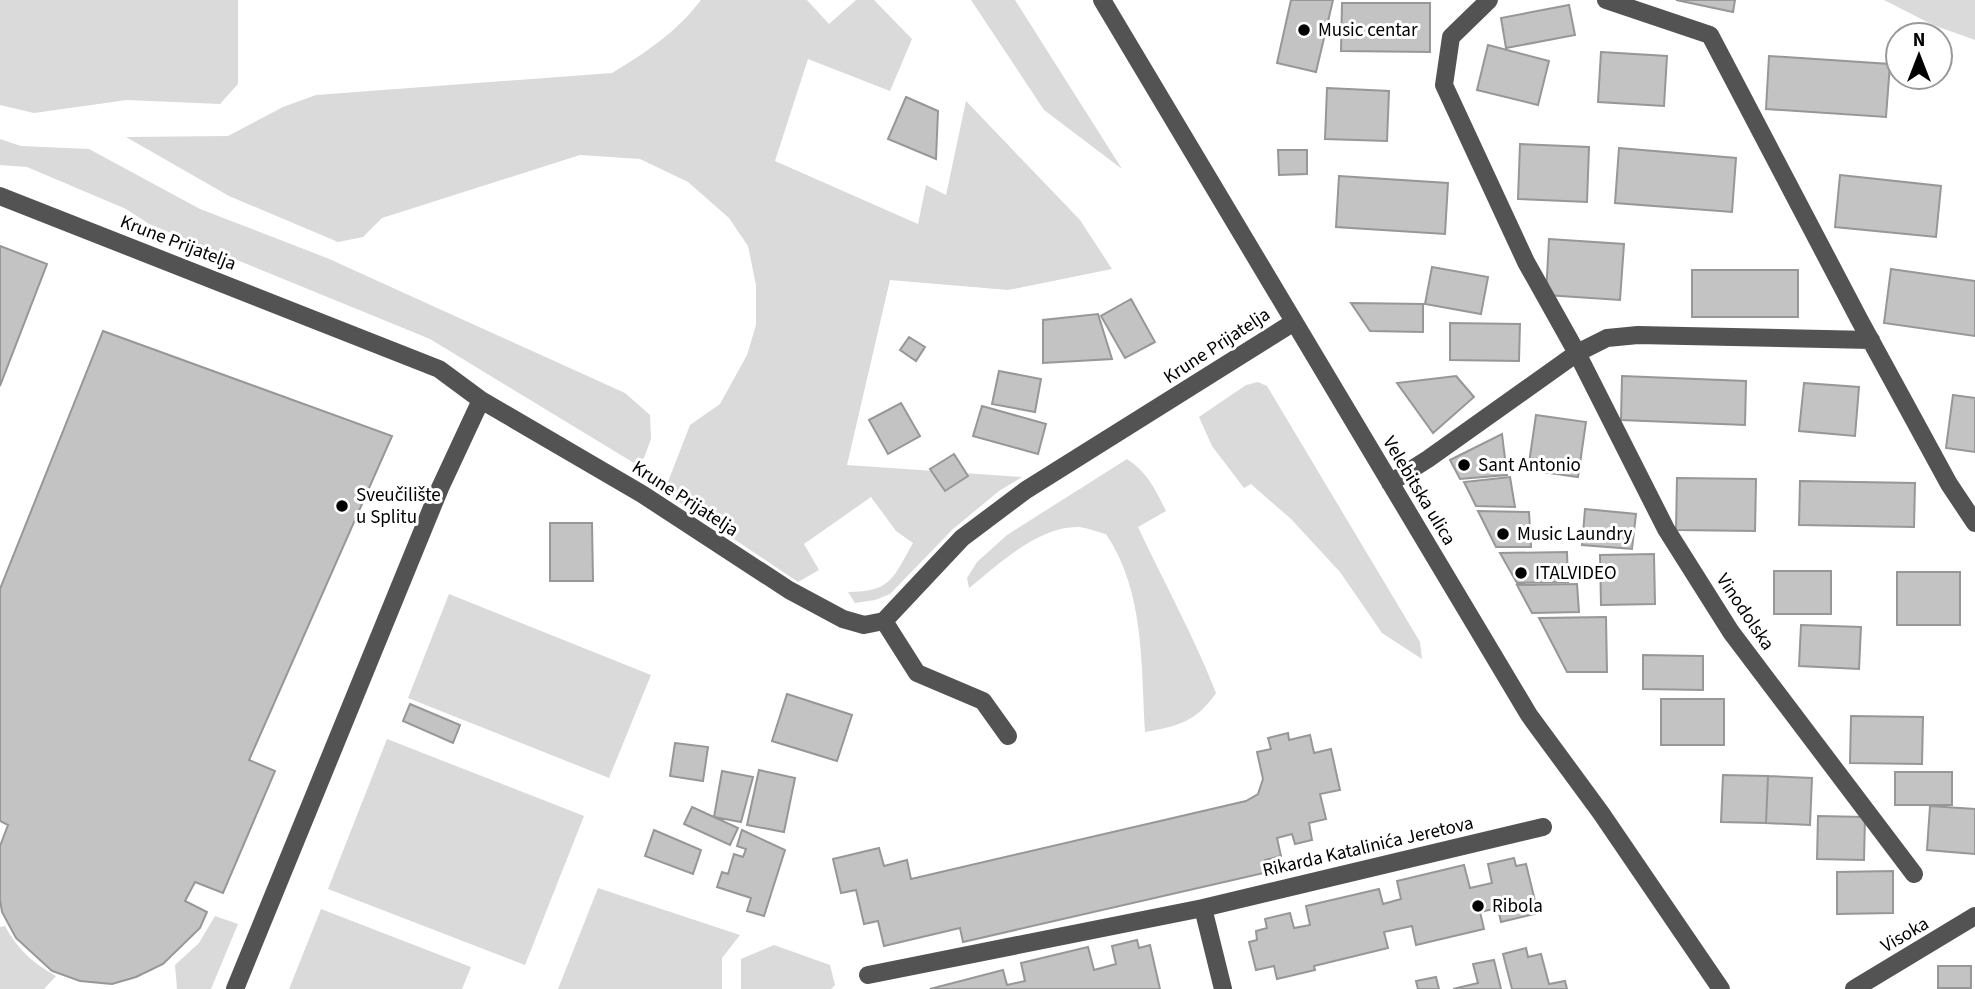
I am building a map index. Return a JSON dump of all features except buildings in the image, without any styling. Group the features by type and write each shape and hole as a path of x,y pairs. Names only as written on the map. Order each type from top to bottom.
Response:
{"street":[{"name":"Velebitska ulica","path":"1102,0 1529,715 1601,813 1721,989"},
{"name":"Vinodolska","path":"1489,0 1451,37 1444,85 1526,262 1577,353 1666,529 1717,609 1832,769 1913,874"},
{"path":"1606,0 1710,35 1949,484 1975,523"},
{"name":"Krune Prijatelja","path":"0,196 439,369 481,400 642,494 789,590 843,619 864,625 884,621 962,538 1026,490 1294,322"},
{"path":"1390,483 1577,353 1607,338 1638,335 1871,340"},
{"path":"235,989 440,488 481,400"},
{"path":"884,621 916,673 983,701 1008,736"},
{"name":"Rikarda Katalinića Jeretova","path":"868,975 1203,908 1543,827"},
{"path":"1203,908 1223,989"},
{"name":"Visoka","path":"1854,989 1975,916"}],"shaded area":[{"path":"0,0 238,0 238,84 220,104 127,100 34,113 0,105"},
{"path":"701,0 807,0 829,24 856,0 874,0 912,39 890,91 808,59 775,161 918,224 926,185 946,195 966,101 1080,220 1112,269 1008,290 890,280 847,465 1022,477 999,491 953,529 890,594 875,600 855,603 848,592 873,589 889,581 913,543 896,531 871,497 804,544 819,570 798,582 664,492 690,425 720,404 747,355 756,325 756,285 748,246 729,218 688,182 640,159 580,155 382,218 363,237 338,242 229,196 126,137 228,136 283,107 316,95 612,73 671,32"},
{"path":"971,0 1015,0 1122,169 1044,110"},
{"path":"1884,0 1975,0 1975,40 1954,32 1954,21 1925,21"},
{"path":"0,139 21,146 89,149 200,209 327,258 625,393 650,415 651,439 644,458 634,463 430,339 149,224 126,209 27,167 0,165"},
{"path":"1258,382 1267,386 1420,642 1422,659 1382,633 1340,572 1291,519 1251,484 1244,488 1212,446 1199,417 1246,385"},
{"path":"1127,459 1155,489 1166,511 1138,527 1189,630 1216,693 1193,717 1145,732 1139,630 1134,604 1119,556 1106,534 1079,527 1064,528 1020,548 969,588 967,578 977,562 1007,535"},
{"path":"449,594 651,675 609,778 408,698"},
{"path":"387,739 584,816 525,965 328,889"},
{"path":"598,888 740,935 722,958 722,989 558,989"},
{"path":"321,909 471,967 462,989 289,989"},
{"path":"215,916 238,924 211,989 177,989 175,965 199,943"},
{"path":"5,926 27,955 56,976 44,989 0,989 0,927"},
{"path":"774,945 830,965 835,985 831,989 741,989 741,959"}],"place":[{"name":"Music centar","path":"1304,30"},
{"name":"Sant Antonio","path":"1464,465"},
{"name":"Sveučilište u Splitu","path":"342,506"},
{"name":"Music Laundry","path":"1503,534"},
{"name":"ITALVIDEO","path":"1521,573"},
{"name":"Ribola","path":"1478,906"}]}
